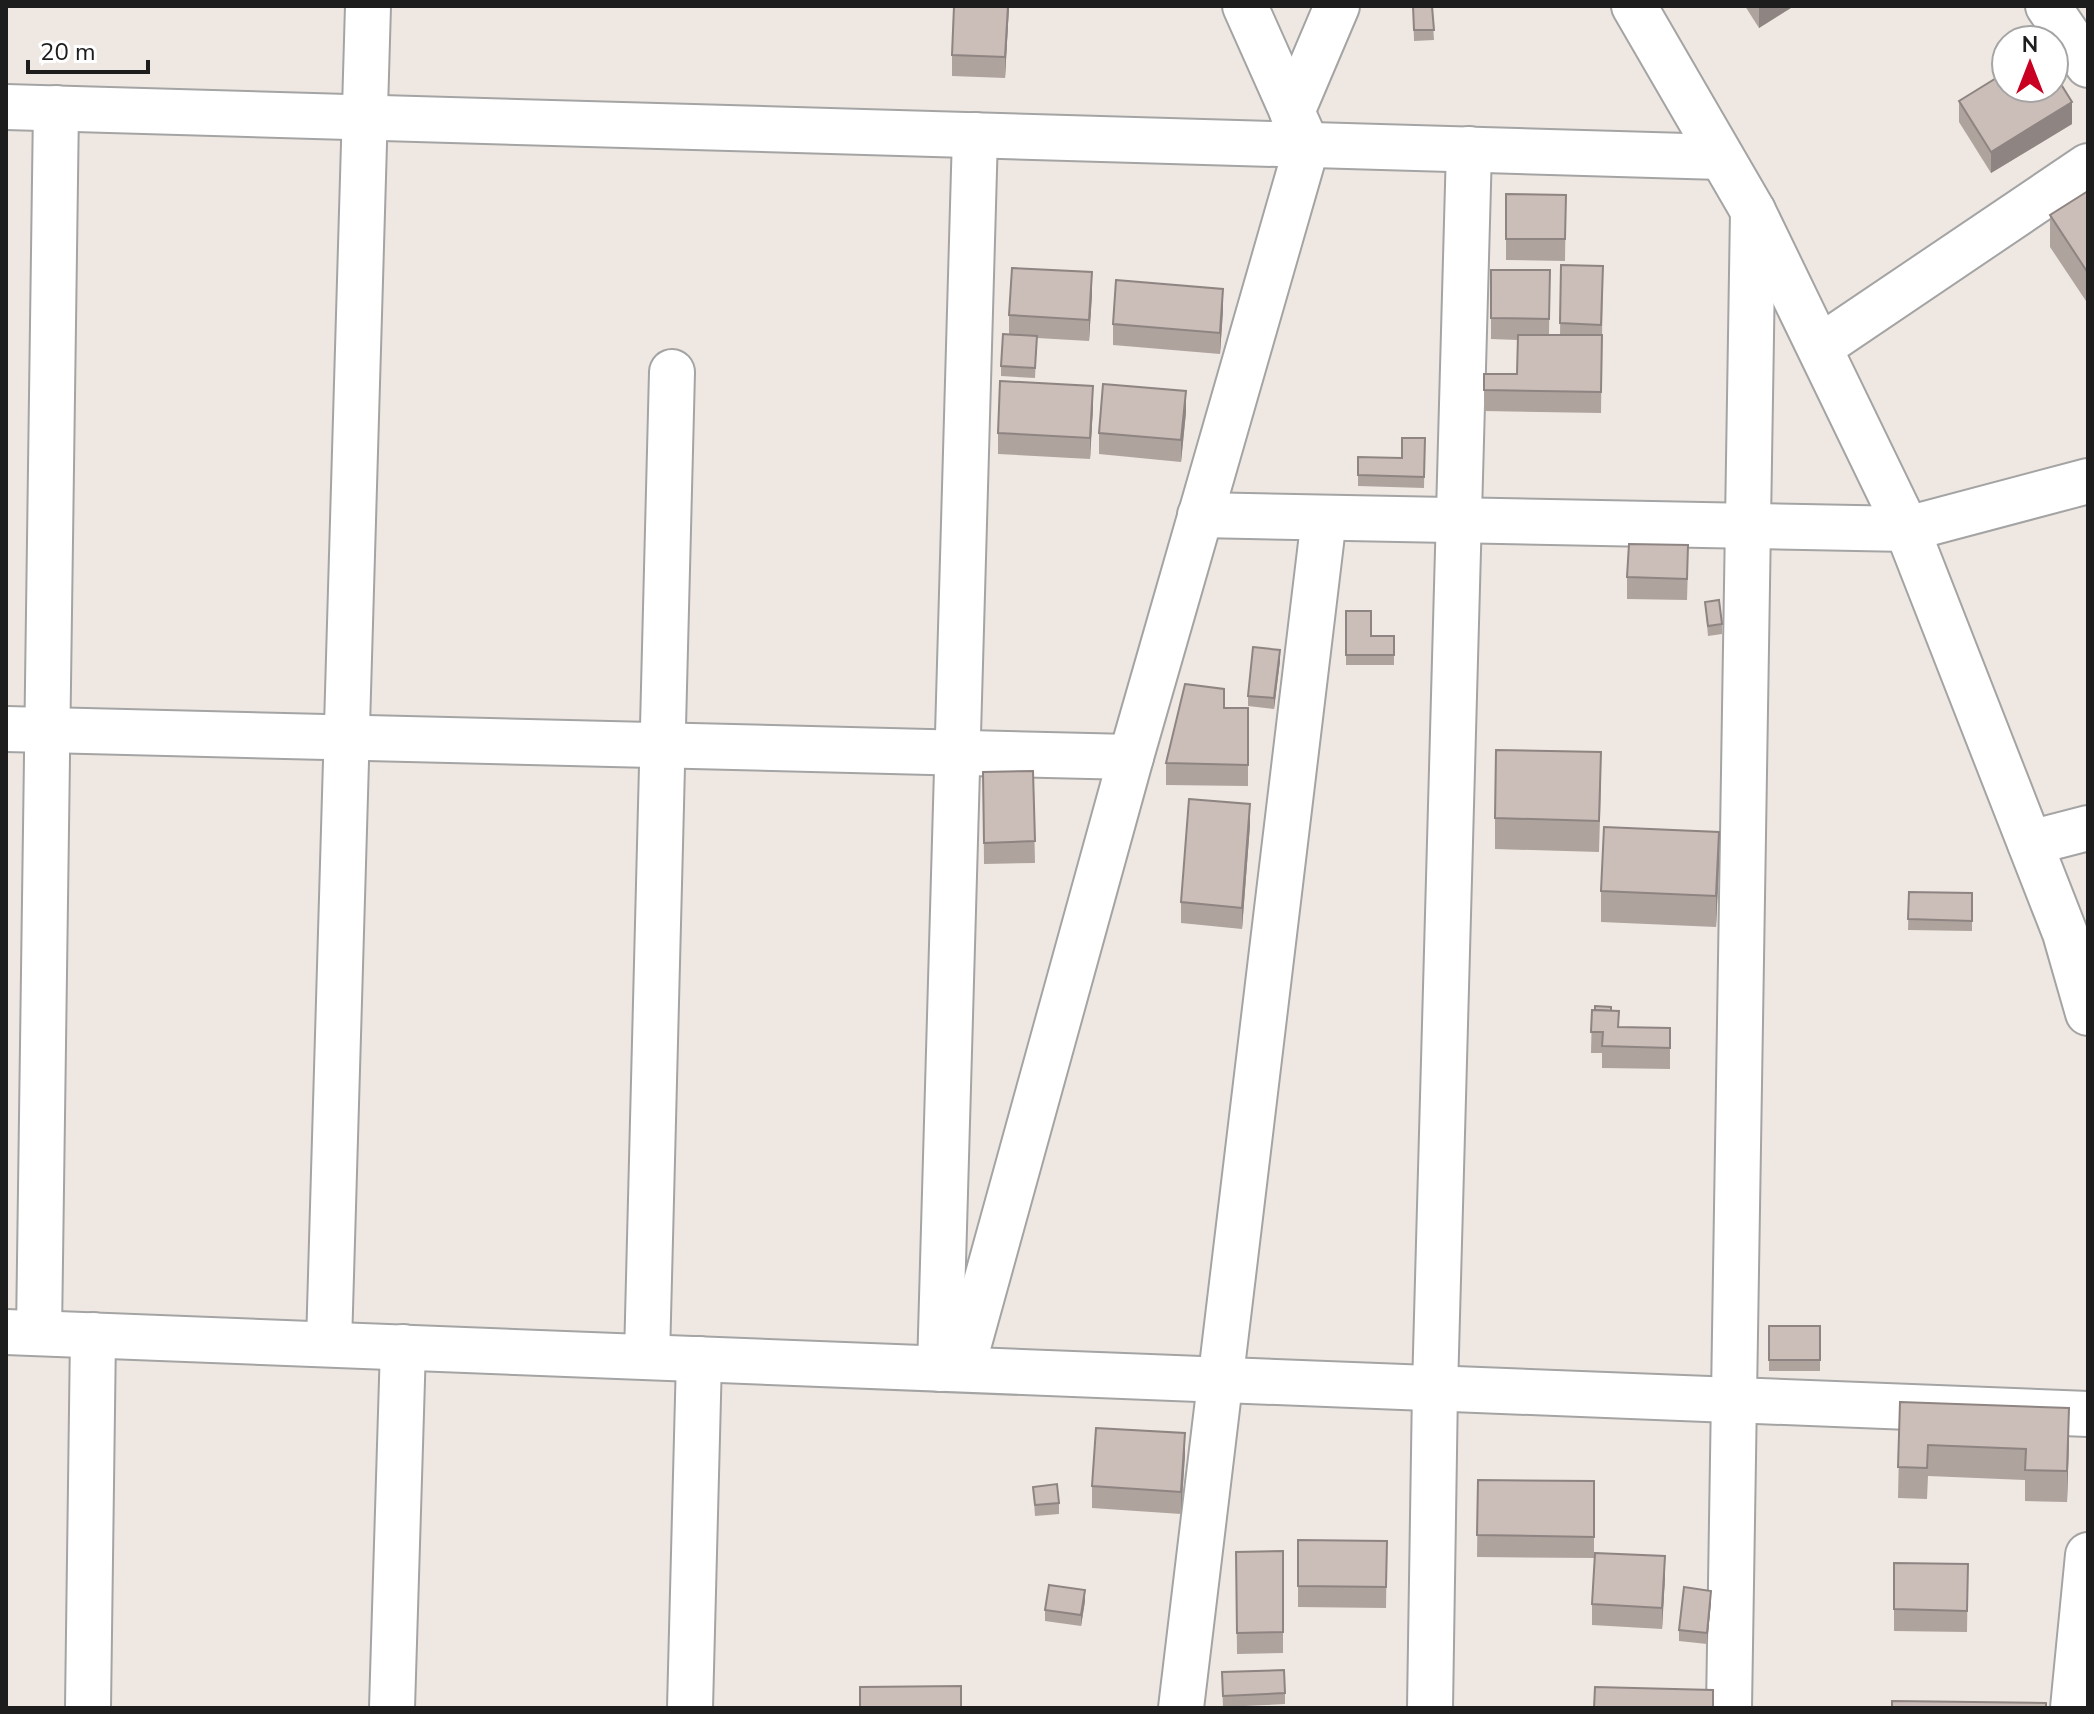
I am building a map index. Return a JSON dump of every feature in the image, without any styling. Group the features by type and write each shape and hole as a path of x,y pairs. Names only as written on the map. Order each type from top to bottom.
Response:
{"street":[{"path":"329,1344 368,6"},
{"path":"1245,6 1299,128"},
{"path":"951,1369 1200,515 1299,128 1337,6"},
{"path":"1634,6 1753,211 1907,529 2065,933 2088,1013"},
{"path":"2048,6 2088,65"},
{"path":"6,107 975,135 1299,128 1469,149 1721,157"},
{"path":"56,108 27,729 22,1332 2088,1414"},
{"path":"951,1369 958,753 975,135"},
{"path":"1430,1708 1435,1389 1469,149"},
{"path":"1820,347 2088,166"},
{"path":"1729,1708 1753,211"},
{"path":"647,1357 672,372"},
{"path":"1200,515 1907,529 2088,481"},
{"path":"1181,1708 1324,518"},
{"path":"27,729 1131,757"},
{"path":"2030,843 2088,828"},
{"path":"88,1708 93,1335"},
{"path":"392,1708 403,1347"},
{"path":"690,1708 699,1359"},
{"path":"2073,1708 2088,1555"}],"building":[{"path":"954,6 1008,6 1005,57 952,55"},
{"path":"1413,6 1432,6 1434,30 1414,30"},
{"path":"1990,82 1990,104 2069,104 1991,152 1959,101"},
{"path":"2088,191 2088,273 2050,215"},
{"path":"1506,194 1566,195 1565,239 1506,239"},
{"path":"1561,265 1603,266 1601,325 1560,323"},
{"path":"1012,268 1092,272 1089,320 1009,315"},
{"path":"1491,270 1550,270 1549,319 1491,318"},
{"path":"1116,280 1223,289 1220,333 1113,324"},
{"path":"1003,334 1037,336 1035,368 1001,366"},
{"path":"1518,335 1602,335 1601,392 1484,390 1484,374 1517,374"},
{"path":"1000,381 1093,386 1090,438 998,433"},
{"path":"1103,384 1186,391 1181,440 1099,433"},
{"path":"1402,438 1425,438 1424,477 1358,475 1358,457 1402,458"},
{"path":"1629,544 1688,545 1687,579 1627,577"},
{"path":"1719,600 1722,624 1708,626 1705,602"},
{"path":"1346,611 1371,611 1371,636 1394,636 1394,655 1346,655"},
{"path":"1253,647 1280,650 1274,698 1248,696"},
{"path":"1185,684 1224,689 1224,708 1248,708 1248,765 1166,763"},
{"path":"1496,750 1601,752 1599,821 1495,818"},
{"path":"1033,771 1035,841 984,843 983,772"},
{"path":"1189,799 1250,804 1242,908 1181,902"},
{"path":"1604,827 1719,832 1716,896 1601,891"},
{"path":"1909,892 1972,893 1972,921 1908,919"},
{"path":"1595,1006 1611,1007 1611,1011 1595,1010"},
{"path":"1592,1010 1619,1011 1618,1027 1670,1028 1670,1048 1602,1046 1603,1032 1591,1032"},
{"path":"1769,1326 1820,1326 1820,1360 1769,1360"},
{"path":"1900,1402 2069,1408 2067,1471 2025,1470 2026,1449 1928,1445 1927,1468 1898,1467"},
{"path":"1096,1428 1185,1433 1181,1492 1092,1486"},
{"path":"1478,1480 1594,1481 1594,1537 1477,1535"},
{"path":"1057,1484 1059,1503 1035,1505 1033,1487"},
{"path":"1298,1540 1387,1541 1386,1587 1298,1586"},
{"path":"1283,1551 1283,1632 1237,1633 1236,1552"},
{"path":"1595,1553 1665,1556 1662,1608 1592,1604"},
{"path":"1894,1563 1968,1564 1967,1611 1894,1609"},
{"path":"1049,1585 1085,1590 1081,1615 1045,1610"},
{"path":"1684,1587 1711,1591 1707,1633 1679,1630"},
{"path":"1284,1670 1285,1693 1223,1696 1222,1672"},
{"path":"961,1686 961,1708 860,1708 860,1687"},
{"path":"1595,1687 1713,1690 1713,1708 1594,1708"},
{"path":"1892,1701 2046,1703 2046,1708 1892,1708"}]}
